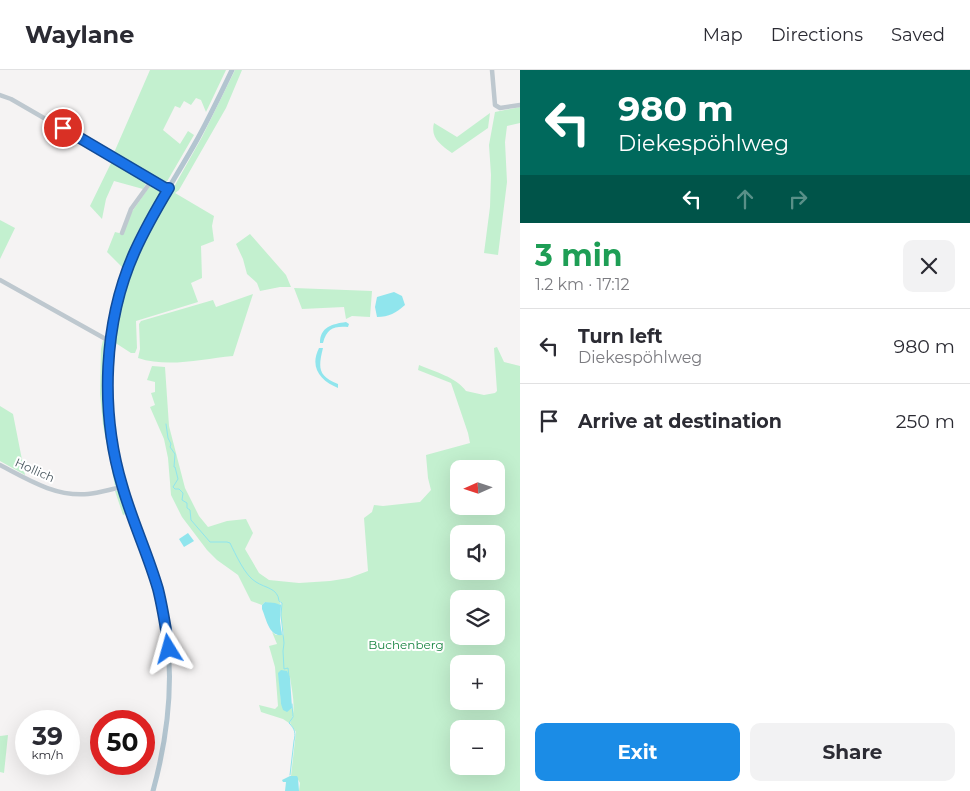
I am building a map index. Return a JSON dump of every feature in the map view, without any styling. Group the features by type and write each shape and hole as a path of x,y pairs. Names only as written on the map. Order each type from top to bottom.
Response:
{"main road":[{"path":"153,791 168,718 169,649 158,589 122,487 113,448 108,403 110,342 114,318 135,251 199,138 232,70"}],"street":[{"path":"492,70 495,105 500,108 520,105"},
{"path":"0,95 11,99 165,188 169,188"},
{"path":"122,233 131,209 152,180"},
{"path":"0,280 110,342"},
{"name":"Hollich","path":"0,465 40,486 63,492 87,494 122,487"}],"green space":[{"path":"150,70 226,70 206,112 201,100 196,98 191,105 184,101 180,108 175,106 163,130 180,144 188,131 194,135 165,185 113,155"},
{"path":"235,70 242,70 226,108 179,190 175,193 214,216 212,226 214,241 201,246 202,278 191,283 198,302 136,321 137,348 135,353 131,353 114,342 118,314 138,251 202,137"},
{"path":"520,107 520,123 507,126 505,142 507,182 498,255 484,253 490,207 491,175 489,145 495,112"},
{"path":"490,113 488,128 452,153 440,144 435,137 434,123 457,137"},
{"path":"112,161 148,180 143,189 114,181 106,199 102,219 90,206"},
{"path":"152,183 162,189 136,235 123,268 107,252 115,232 123,234 131,213"},
{"path":"0,220 15,228 0,259"},
{"path":"250,234 286,275 291,287 260,291 257,283 247,274 236,244"},
{"path":"294,288 372,291 370,317 352,316 346,319 344,307 302,309"},
{"path":"253,294 233,356 173,363 138,358 140,349 139,324 141,321 213,300 216,307"},
{"path":"103,340 106,342 103,351 107,427 118,484 115,486 103,425 100,394"},
{"name":"Buchenberg","path":"497,347 504,362 520,366 520,791 299,791 300,783 296,776 291,776 296,732 290,723 292,719 289,723 283,719 261,712 259,705 275,709 278,706 275,667 269,646 277,644 272,632 276,635 282,635 281,630 284,637 281,615 282,603 279,600 281,605 265,602 262,605 251,601 238,575 217,560 207,550 182,517 171,495 168,458 164,439 150,407 155,405 151,393 155,392 155,382 147,380 152,366 165,367 169,426 185,488 199,516 208,527 227,521 246,519 253,533 245,549 259,573 269,580 299,583 349,578 368,571 364,518 372,512 374,505 383,506 420,502 431,490 426,455 470,443 451,383 418,370 419,365 451,378 466,391 484,395 495,393 497,391 494,348","holes":["287,673 290,677 293,695 293,715 292,708 289,710 281,704 280,687"]},
{"path":"0,406 13,414 25,475 0,461"},
{"path":"120,490 128,513 123,515 115,491"},
{"path":"8,735 4,773 0,772 0,736"}],"water":[{"path":"394,292 402,296 405,305 392,314 377,317 375,307 377,297"},
{"path":"346,322 349,324 348,327 332,329 327,334 323,343 320,343 322,333 328,327"},
{"path":"319,348 323,348 320,361 321,370 327,378 338,384 338,388 326,382 318,373 315,362"},
{"path":"188,533 194,541 184,547 179,539"},
{"path":"265,602 281,605 280,621 282,635 278,635 271,630 262,609 262,605"},
{"path":"281,670 287,671 290,678 292,708 287,712 283,710 281,704 278,673"},
{"path":"290,776 297,776 299,791 285,791 286,782 282,780"}],"waterway":[{"path":"166,424 170,447 175,454 174,467 178,479 173,487 183,493 182,500 187,503 191,520 210,542 230,543 248,575 256,582 274,591 282,603 284,669 288,668 289,677"},
{"path":"290,775 295,736 294,729 289,723 293,717 292,704"}],"route":[{"path":"63,128 165,188 169,188 135,251 125,278 112,329 108,403 113,448 122,487 158,589 169,649"}]}
